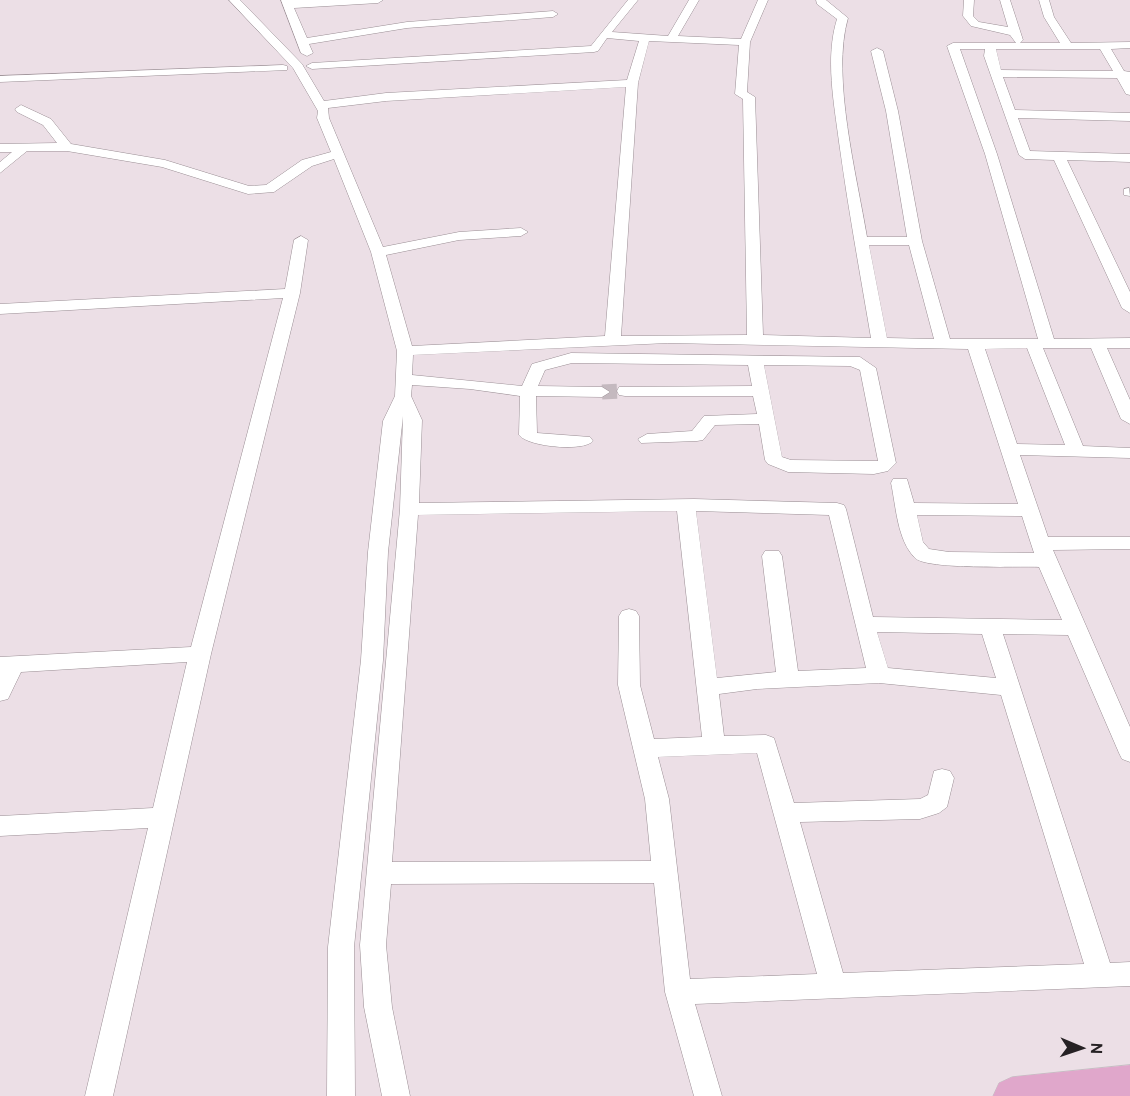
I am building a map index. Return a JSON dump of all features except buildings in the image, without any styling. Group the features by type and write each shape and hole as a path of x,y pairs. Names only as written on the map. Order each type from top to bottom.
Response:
{"main road":[{"path":"1012,1096 1130,1083"}],"street":[{"path":"310,88 312,66 286,2 378,0"},
{"path":"302,42 384,46 594,49 633,0"},
{"path":"671,39 693,0"},
{"path":"755,339 749,97 741,94 745,42 763,0"},
{"path":"821,0 820,2 843,18 839,23 836,61 861,241 880,342"},
{"path":"969,0 968,16 975,24 1014,32"},
{"path":"1005,0 1014,32 1022,46"},
{"path":"1044,0 1049,17 1068,46"},
{"path":"229,6 243,11 298,66 310,88 378,252 405,351 404,388 413,420 409,509 373,945 378,1007 396,1096"},
{"path":"312,66 488,18 553,14"},
{"path":"0,79 286,73 249,34"},
{"path":"604,35 745,42"},
{"path":"613,340 632,83 645,38"},
{"path":"1076,452 1041,344 991,154 953,46 1130,45"},
{"path":"996,46 991,46 990,56 1026,155 1130,158"},
{"path":"1104,46 1125,75 1130,91"},
{"path":"877,51 892,111 915,241 943,344"},
{"path":"996,73 1125,75"},
{"path":"306,105 311,114 386,97 632,83"},
{"path":"21,108 47,122 67,147"},
{"path":"1011,114 1130,117"},
{"path":"0,148 67,147 165,164 248,190 268,189 307,163 338,154"},
{"path":"0,169 22,149"},
{"path":"1059,156 1130,308"},
{"path":"378,252 459,236 521,232"},
{"path":"99,1096 200,654 292,293 301,240"},
{"path":"861,241 915,241"},
{"path":"0,309 292,293"},
{"path":"405,351 668,338 943,344 1130,343"},
{"path":"975,344 1043,552 1130,753"},
{"path":"1097,344 1130,419"},
{"path":"584,441 537,440 528,435 528,391 538,367 558,360 634,357 850,361 866,364 887,463 882,467 874,468 799,466 778,463 771,453 755,360"},
{"path":"404,388 470,384 504,390 602,392"},
{"path":"341,1096 341,947 372,660 378,552 392,421 404,388"},
{"path":"625,391 760,391"},
{"path":"647,439 697,436 710,420 764,418"},
{"path":"1010,448 1130,453"},
{"path":"900,483 914,543 923,555 949,559 1130,543"},
{"path":"409,509 686,505 837,509 864,624 879,675"},
{"path":"686,505 714,746"},
{"path":"906,509 1029,510"},
{"path":"772,556 788,679"},
{"path":"629,616 630,685 657,799 678,992 708,1096"},
{"path":"864,624 1075,628"},
{"path":"990,626 1101,975"},
{"path":"0,693 7,665 200,654"},
{"path":"707,688 788,679 879,675 1010,688"},
{"path":"645,748 766,744 834,987"},
{"path":"785,813 920,809 931,806 939,800 942,778"},
{"path":"0,826 162,817"},
{"path":"380,873 665,872"},
{"path":"678,992 1130,974"}],"tunnel":[{"path":"602,392 625,391"}]}
